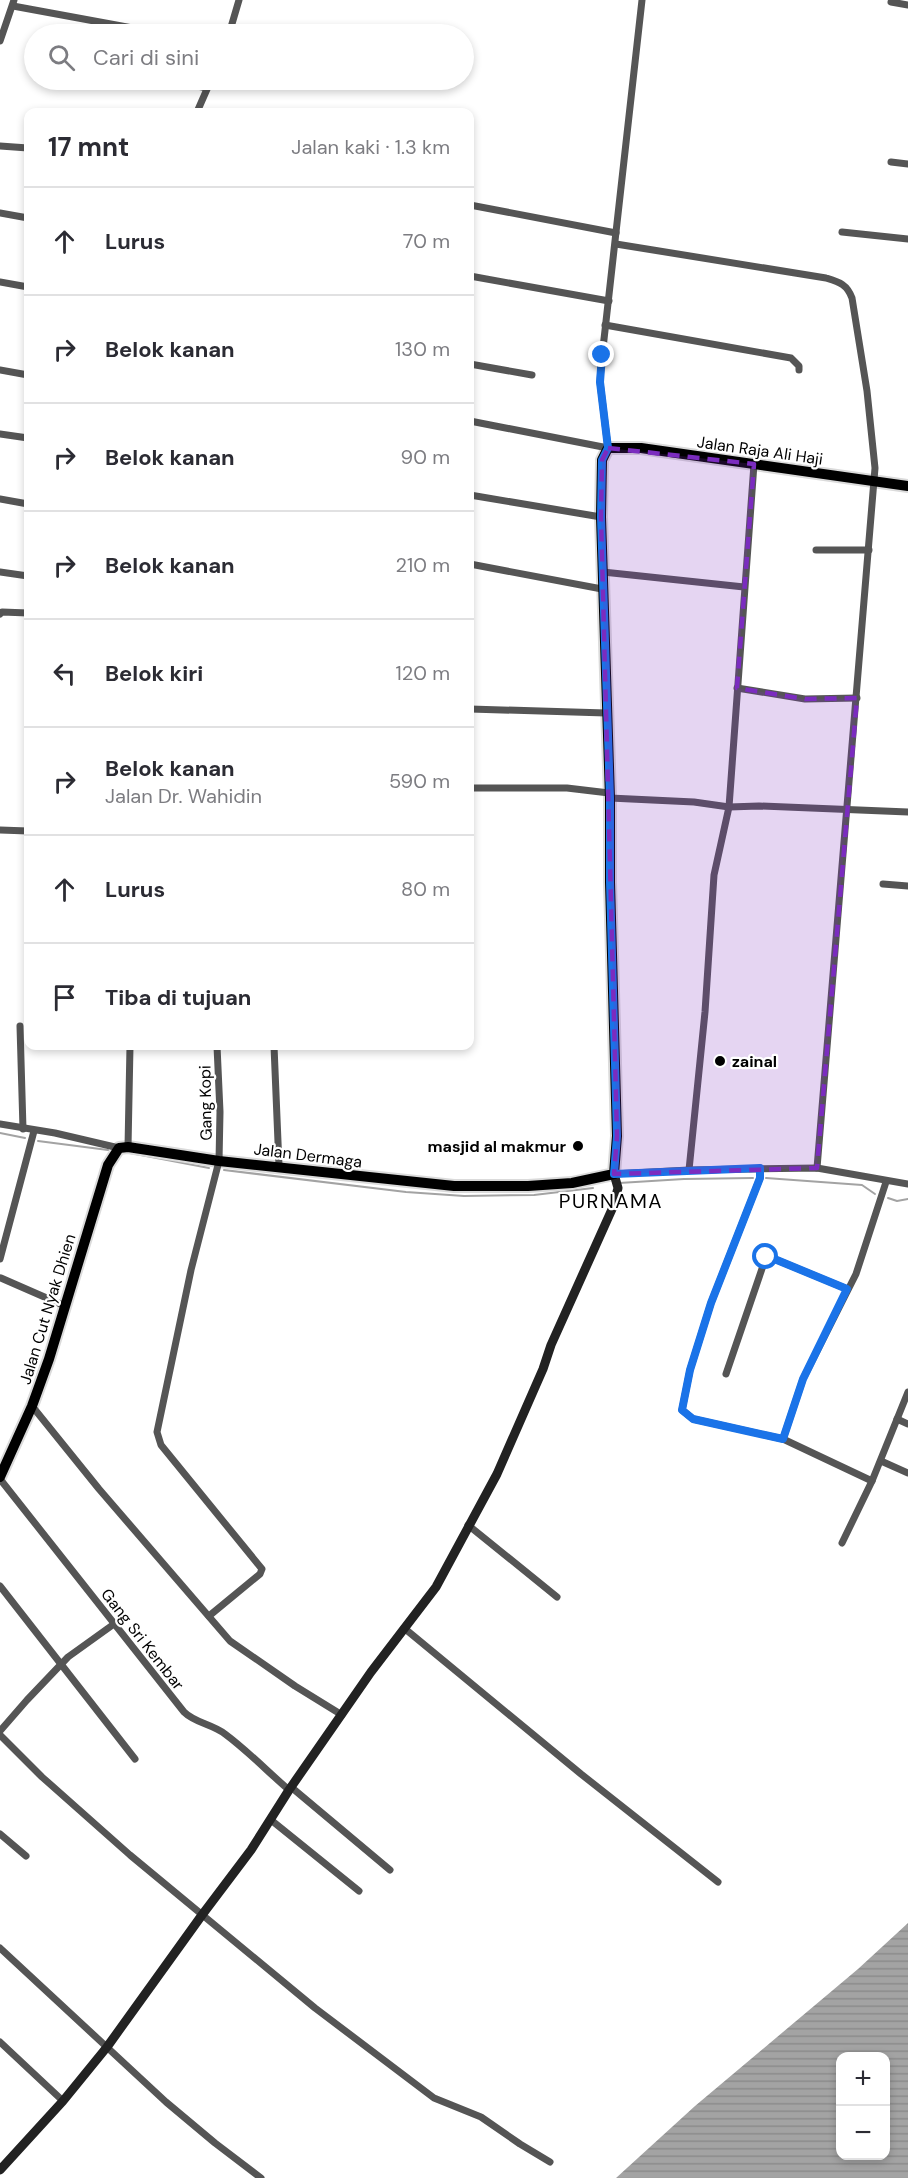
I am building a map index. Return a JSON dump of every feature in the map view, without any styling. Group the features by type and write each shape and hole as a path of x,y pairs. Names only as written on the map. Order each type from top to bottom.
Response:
{"main road":[{"name":"Jalan Raja Ali Haji","path":"608,448 641,448 908,486"},
{"path":"608,448 602,460 601,517 617,1136 614,1174"},
{"name":"Jalan Dermaga","path":"123,1147 219,1161 411,1182 490,1187 572,1183 614,1174"},
{"name":"Jalan Cut Nyak Dhien","path":"1,1472 32,1406 108,1165 123,1147"}],"street":[{"path":"232,24 239,0"},
{"path":"474,422 608,448 600,382 642,0"},
{"path":"891,2 908,5"},
{"path":"0,41 13,3 116,24"},
{"path":"199,108 206,90"},
{"path":"0,146 24,148"},
{"path":"891,162 908,165"},
{"path":"474,206 616,233"},
{"path":"0,213 24,217"},
{"path":"842,232 908,239"},
{"path":"616,244 826,278 845,286 852,298 867,391 875,468 880,482 869,550 840,867 817,1168"},
{"path":"474,277 609,301"},
{"path":"0,282 24,286"},
{"path":"605,325 791,358 799,366 799,370"},
{"path":"474,365 532,375"},
{"path":"0,370 24,374"},
{"path":"0,434 24,437"},
{"path":"689,1170 705,1012 714,875 729,807 754,464"},
{"path":"474,496 601,517"},
{"path":"0,499 24,503"},
{"path":"816,550 869,550"},
{"path":"474,565 602,589"},
{"path":"0,572 24,575"},
{"path":"603,572 744,587"},
{"path":"0,614 2,612 24,612"},
{"path":"737,688 805,699 857,698"},
{"path":"474,709 606,713"},
{"path":"474,788 567,788 610,796 729,807 759,806 908,812"},
{"path":"0,830 24,831"},
{"path":"883,884 908,886"},
{"path":"20,1026 24,1129"},
{"path":"123,1147 130,1050"},
{"name":"Gang Kopi","path":"209,1616 260,1574 262,1569 161,1444 157,1432 191,1270 219,1161 220,1112 217,1050"},
{"path":"274,1050 279,1166"},
{"name":"Jalan Dermaga","path":"0,1124 123,1147"},
{"path":"0,1259 34,1131"},
{"path":"760,1168 760,1178 711,1303 690,1370 682,1410 693,1419 783,1439 872,1481"},
{"path":"0,2170 63,2101 107,2047 251,1850 371,1672 436,1587 497,1473 613,1207 618,1188 614,1174 817,1168 886,1182 908,1184"},
{"path":"783,1439 803,1379 856,1274 886,1182"},
{"path":"726,1374 766,1257 847,1289"},
{"path":"1,1278 65,1306"},
{"path":"842,1543 872,1481 908,1392"},
{"path":"32,1406 99,1489 230,1641 342,1715"},
{"path":"897,1419 908,1424"},
{"path":"880,1461 908,1473"},
{"name":"Gang Sri Kembar","path":"1,1472 114,1624 188,1716 225,1734 390,1870"},
{"path":"468,1525 557,1597"},
{"path":"0,1586 135,1759"},
{"path":"114,1624 68,1657 14,1713 0,1733 64,1797 315,2008 429,2095 481,2117 520,2145 550,2162"},
{"path":"404,1628 581,1774 718,1882"},
{"path":"271,1820 359,1891"},
{"path":"0,1834 26,1856"},
{"path":"0,1948 190,2122 261,2178"},
{"path":"0,2043 63,2101"}],"highlighted area":[{"path":"608,448 754,464 737,688 805,699 857,698 817,1168 614,1174 617,1136 601,517 602,460"}],"shaded area":[{"path":"908,1923 908,2178 616,2178 695,2106 858,1969"}],"waterway":[{"path":"0,1133 25,1138"},
{"path":"38,1141 108,1150"},
{"path":"125,1152 209,1168"},
{"path":"224,1170 406,1192 464,1196 534,1195 593,1188"},
{"path":"619,1183 753,1178"},
{"path":"766,1178 862,1185 875,1194"},
{"path":"888,1198 897,1201 908,1199"}],"place":[{"name":"zainal","path":"720,1061"},
{"name":"masjid al makmur","path":"578,1146"}],"district":[{"name":"PURNAMA","path":"611,1201"}],"route":[{"path":"602,355 600,382 608,448 602,460 600,477 617,1136 614,1174 760,1168 760,1178 711,1303 690,1370 682,1410 693,1419 783,1439 803,1379 847,1289 766,1257"}]}
